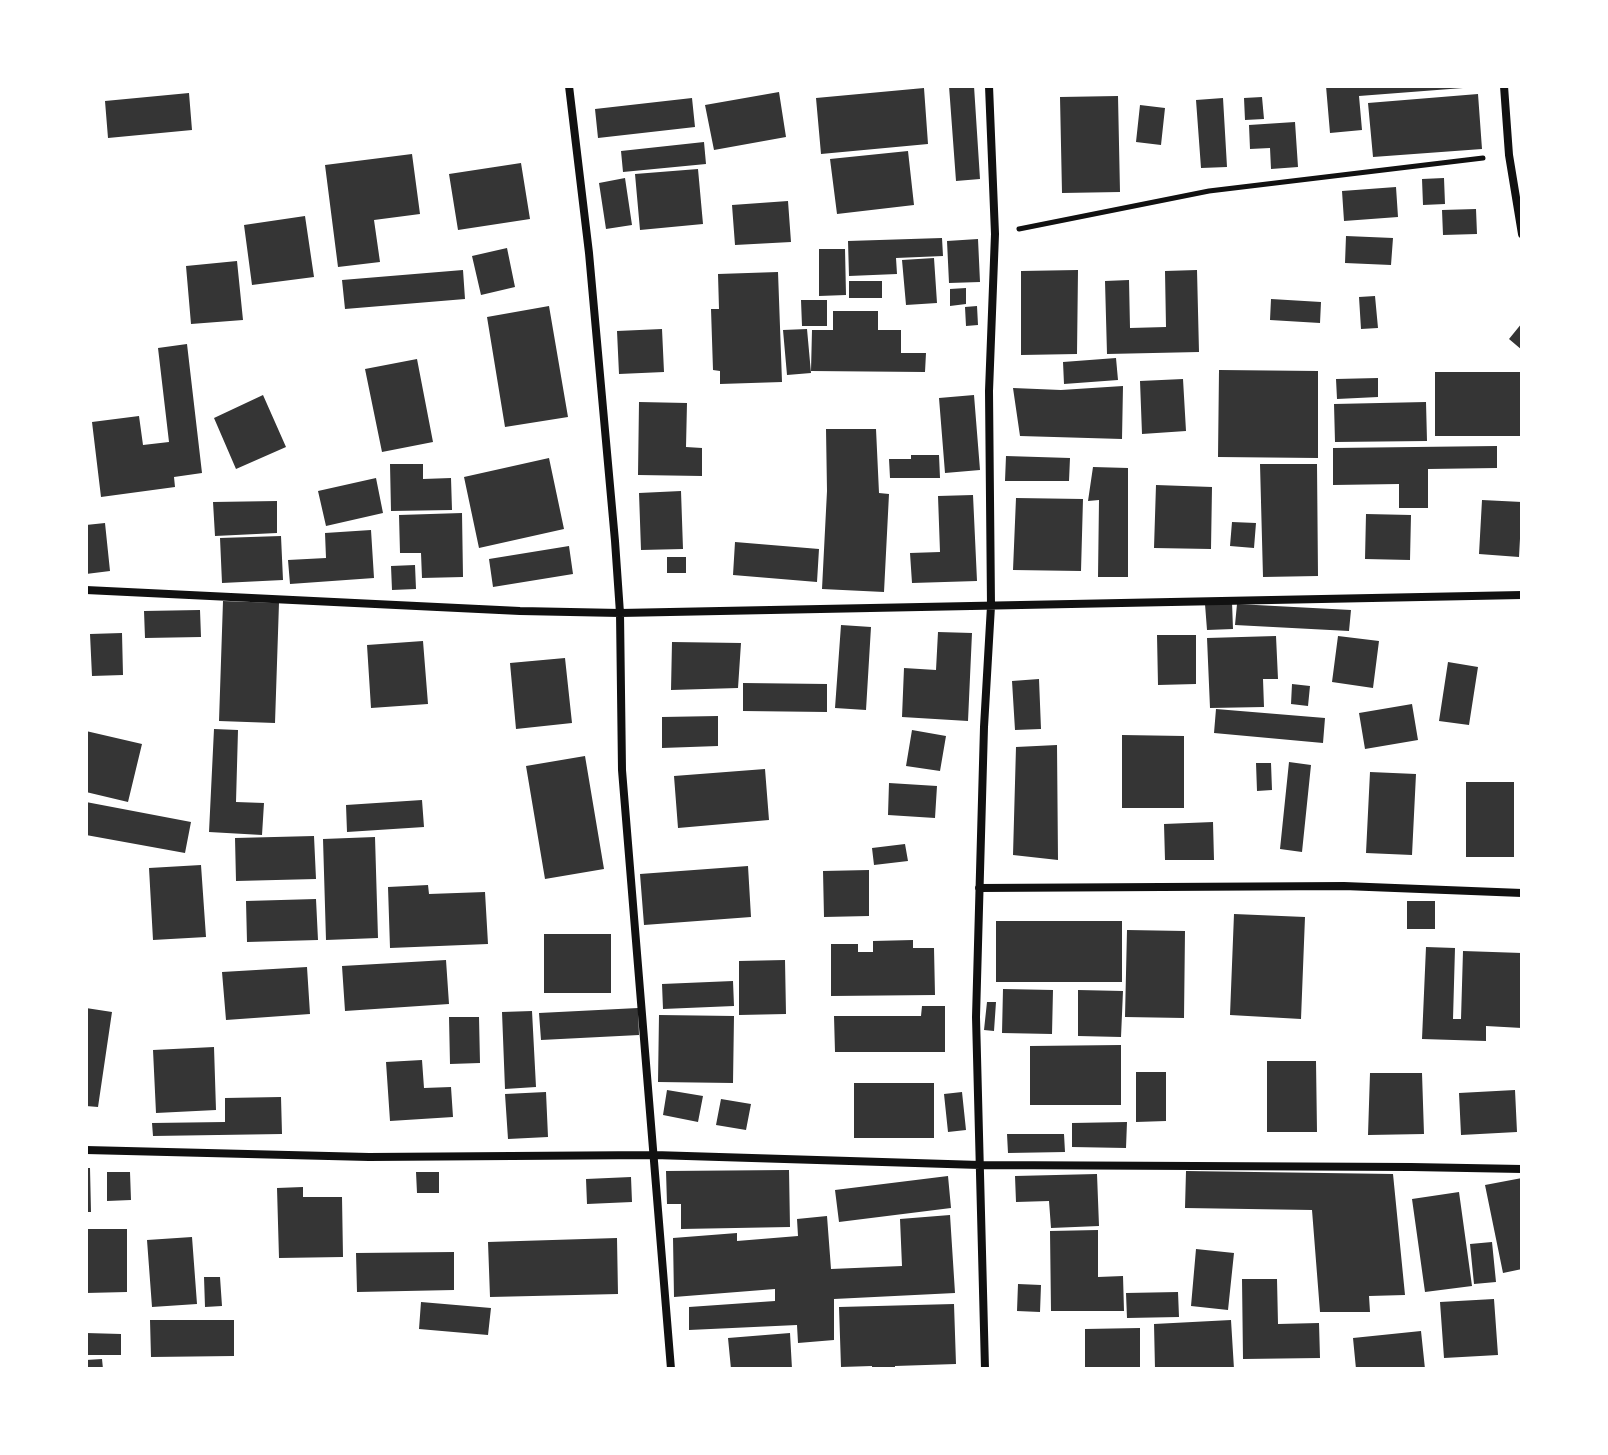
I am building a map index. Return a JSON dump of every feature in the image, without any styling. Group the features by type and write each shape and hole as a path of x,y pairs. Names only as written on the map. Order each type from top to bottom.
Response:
{"street":[{"path":"569,86 589,253 620,613 622,770 671,1369"},
{"path":"985,1369 976,1017 984,727 991,606 989,391 995,234 989,86"},
{"path":"1504,86 1509,155 1522,234"},
{"path":"86,590 505,611 620,613 1522,595"},
{"path":"979,888 1344,886 1522,893"},
{"path":"86,1150 369,1157 654,1155 980,1165 1522,1169"}],"path":[{"path":"995,234 1209,191 1509,155"}],"building":[{"path":"949,86 974,86 980,179 956,181"},
{"path":"1326,86 1463,88 1359,96 1362,130 1330,133"},
{"path":"924,88 928,144 821,154 816,98"},
{"path":"779,92 786,137 714,150 705,105"},
{"path":"189,93 192,130 108,138 105,101"},
{"path":"1478,94 1482,149 1373,157 1368,103"},
{"path":"1118,96 1120,192 1062,193 1060,97"},
{"path":"1262,97 1264,119 1245,120 1244,98"},
{"path":"692,98 695,127 598,138 595,109"},
{"path":"1223,98 1227,167 1201,168 1196,100"},
{"path":"1140,105 1165,108 1161,145 1136,142"},
{"path":"1295,122 1298,167 1271,169 1270,148 1250,149 1249,125"},
{"path":"704,142 706,164 623,172 621,151"},
{"path":"908,151 914,205 837,214 830,159"},
{"path":"412,154 420,214 374,220 380,262 338,267 325,165"},
{"path":"521,163 530,219 458,230 449,174"},
{"path":"698,169 703,224 640,230 635,174"},
{"path":"625,178 632,225 606,229 599,183"},
{"path":"1444,178 1445,204 1423,205 1422,179"},
{"path":"1396,187 1398,217 1344,221 1342,191"},
{"path":"788,201 791,242 735,245 732,205"},
{"path":"1476,209 1477,234 1443,235 1442,210"},
{"path":"305,216 314,277 252,285 244,225"},
{"path":"1346,236 1393,238 1391,265 1345,263"},
{"path":"942,238 943,256 896,258 897,274 849,276 848,241"},
{"path":"978,239 980,282 949,283 947,241"},
{"path":"507,248 515,287 481,295 472,256"},
{"path":"819,249 845,249 846,295 819,296"},
{"path":"934,258 937,303 906,305 902,260"},
{"path":"237,261 243,320 191,324 186,266"},
{"path":"463,270 465,299 345,309 342,280"},
{"path":"1078,270 1077,354 1021,355 1021,271"},
{"path":"1197,270 1199,352 1107,354 1105,281 1129,280 1130,328 1166,327 1165,271"},
{"path":"778,272 782,382 720,384 720,371 713,370 711,309 719,309 718,274"},
{"path":"849,281 882,281 882,298 849,298"},
{"path":"966,288 966,304 950,306 950,289"},
{"path":"1375,296 1378,328 1361,329 1359,297"},
{"path":"1271,299 1321,302 1320,323 1270,320"},
{"path":"801,300 827,300 827,326 802,326"},
{"path":"549,306 568,417 505,427 487,317"},
{"path":"977,306 978,325 966,326 965,307"},
{"path":"833,311 878,311 878,330 901,330 901,353 926,353 925,372 811,371 812,330 833,330"},
{"path":"1522,323 1522,350 1509,339"},
{"path":"662,329 664,372 619,374 617,331"},
{"path":"807,329 811,373 787,375 783,330"},
{"path":"187,344 202,473 174,477 175,487 101,497 92,422 139,416 143,445 169,442 158,348"},
{"path":"1116,358 1118,380 1064,384 1063,362"},
{"path":"417,359 433,442 382,452 365,369"},
{"path":"1219,370 1318,371 1318,458 1218,457"},
{"path":"1435,372 1522,372 1522,436 1435,436"},
{"path":"1378,378 1378,397 1337,399 1336,379"},
{"path":"1183,379 1186,431 1142,434 1140,381"},
{"path":"1123,386 1122,439 1020,436 1013,388 1061,390"},
{"path":"263,395 286,447 236,469 214,418"},
{"path":"974,395 980,470 945,473 939,398"},
{"path":"639,402 687,403 686,447 702,448 702,476 638,475"},
{"path":"1426,402 1427,441 1335,442 1334,404"},
{"path":"826,429 876,429 879,493 889,494 884,592 822,589 827,491"},
{"path":"1497,446 1497,468 1428,469 1428,508 1399,508 1399,484 1333,485 1333,448"},
{"path":"911,455 939,455 940,478 890,478 889,459 911,459"},
{"path":"1006,456 1070,458 1069,481 1005,481"},
{"path":"549,458 564,529 479,548 464,477"},
{"path":"390,464 423,464 423,479 451,478 452,510 391,511"},
{"path":"1260,464 1317,464 1318,576 1263,577"},
{"path":"1093,467 1128,468 1128,577 1098,577 1099,500 1088,501"},
{"path":"376,478 383,513 326,526 318,491"},
{"path":"1156,485 1212,487 1211,549 1154,548"},
{"path":"681,491 683,549 641,550 639,493"},
{"path":"973,495 977,581 912,583 910,553 940,552 938,496"},
{"path":"1016,498 1083,499 1081,571 1013,570"},
{"path":"1482,500 1522,502 1519,557 1479,554"},
{"path":"277,501 277,533 215,536 213,502"},
{"path":"462,513 463,577 422,578 421,553 400,553 399,515"},
{"path":"1366,514 1411,515 1410,560 1365,559"},
{"path":"1232,522 1256,523 1254,548 1230,546"},
{"path":"105,523 110,571 86,574 86,525"},
{"path":"371,530 374,578 290,584 288,560 326,558 325,533"},
{"path":"281,536 283,580 222,583 220,538"},
{"path":"735,542 819,549 817,582 733,575"},
{"path":"569,546 573,574 493,587 489,559"},
{"path":"667,557 686,557 686,573 667,573"},
{"path":"415,565 416,589 392,590 391,566"},
{"path":"223,601 279,603 275,723 219,721"},
{"path":"1232,602 1233,629 1207,630 1205,604"},
{"path":"1237,604 1351,610 1349,631 1235,625"},
{"path":"200,610 201,637 145,638 144,611"},
{"path":"841,625 871,627 866,710 835,708"},
{"path":"938,632 972,633 968,721 902,717 904,668 936,670"},
{"path":"122,633 123,675 92,676 90,634"},
{"path":"1157,635 1196,635 1196,684 1158,685"},
{"path":"1276,636 1278,679 1263,679 1264,707 1210,708 1207,638"},
{"path":"1338,636 1379,641 1373,688 1332,682"},
{"path":"423,641 428,704 371,708 367,645"},
{"path":"672,642 741,643 738,688 671,690"},
{"path":"565,658 572,723 516,729 510,663"},
{"path":"1448,662 1478,667 1469,725 1439,721"},
{"path":"1039,679 1041,729 1015,730 1012,681"},
{"path":"743,683 827,684 827,712 743,711"},
{"path":"1292,684 1310,686 1308,706 1291,704"},
{"path":"1412,704 1418,740 1365,749 1359,713"},
{"path":"1216,709 1325,718 1323,743 1214,733"},
{"path":"718,716 718,746 662,748 662,717"},
{"path":"214,729 238,730 236,802 264,803 262,835 209,832"},
{"path":"912,730 946,736 940,771 906,766"},
{"path":"86,731 142,744 128,802 86,792"},
{"path":"1122,735 1184,736 1184,808 1122,808"},
{"path":"1057,745 1058,860 1013,855 1016,747"},
{"path":"585,756 604,869 545,879 526,766"},
{"path":"1289,762 1311,765 1302,852 1280,849"},
{"path":"1256,763 1271,763 1272,790 1257,791"},
{"path":"765,769 769,820 678,828 674,776"},
{"path":"1370,772 1416,774 1412,855 1366,853"},
{"path":"1466,782 1514,782 1514,857 1466,857"},
{"path":"889,783 937,786 935,818 888,815"},
{"path":"422,800 424,827 347,832 346,805"},
{"path":"86,802 191,822 185,853 86,835"},
{"path":"1213,822 1214,860 1165,860 1164,824"},
{"path":"314,836 316,879 236,881 235,838"},
{"path":"375,837 378,938 326,940 323,839"},
{"path":"905,844 908,861 874,865 872,848"},
{"path":"201,865 206,937 153,940 149,868"},
{"path":"748,866 751,917 644,925 640,874"},
{"path":"869,870 869,916 824,917 823,871"},
{"path":"428,885 429,894 485,892 488,944 390,948 388,887"},
{"path":"316,899 318,940 247,942 246,901"},
{"path":"1407,901 1435,901 1435,929 1407,929"},
{"path":"1234,914 1305,917 1301,1019 1230,1015"},
{"path":"996,921 1122,921 1122,982 996,982"},
{"path":"1127,930 1185,931 1184,1018 1125,1017"},
{"path":"544,934 611,934 611,993 544,993"},
{"path":"913,940 913,948 934,948 935,995 831,996 831,944 858,944 858,952 873,952 873,941"},
{"path":"1426,947 1455,948 1453,1019 1461,1019 1463,951 1522,953 1522,1028 1486,1026 1486,1041 1422,1039"},
{"path":"446,960 449,1004 345,1011 342,966"},
{"path":"785,960 786,1014 739,1015 739,961"},
{"path":"307,967 310,1014 226,1020 222,972"},
{"path":"733,981 734,1006 663,1009 662,984"},
{"path":"1003,989 1053,990 1052,1034 1002,1033"},
{"path":"1078,990 1123,991 1121,1037 1078,1036"},
{"path":"987,1002 996,1002 994,1031 984,1030"},
{"path":"922,1006 945,1006 945,1052 835,1052 834,1016 921,1016"},
{"path":"86,1008 112,1012 98,1107 86,1106"},
{"path":"638,1008 639,1035 541,1040 539,1013"},
{"path":"532,1011 536,1087 505,1089 502,1012"},
{"path":"659,1015 734,1016 733,1083 658,1082"},
{"path":"449,1017 479,1017 480,1063 450,1064"},
{"path":"1121,1045 1121,1105 1030,1105 1030,1046"},
{"path":"214,1047 216,1110 156,1113 153,1050"},
{"path":"422,1060 424,1088 451,1087 453,1117 390,1121 386,1062"},
{"path":"1267,1061 1316,1061 1317,1132 1267,1132"},
{"path":"1136,1072 1166,1072 1166,1121 1136,1122"},
{"path":"1370,1073 1422,1073 1424,1134 1368,1135"},
{"path":"854,1083 934,1083 934,1138 854,1138"},
{"path":"667,1090 703,1096 698,1122 663,1115"},
{"path":"1515,1090 1517,1132 1461,1135 1459,1093"},
{"path":"546,1092 548,1137 508,1139 505,1094"},
{"path":"962,1092 966,1130 948,1132 944,1094"},
{"path":"281,1097 282,1134 153,1136 152,1123 225,1122 225,1098"},
{"path":"721,1099 751,1104 746,1130 716,1125"},
{"path":"1127,1122 1126,1148 1072,1147 1072,1123"},
{"path":"1007,1134 1064,1134 1065,1152 1008,1153"},
{"path":"86,1168 90,1168 91,1212 86,1212"},
{"path":"789,1170 790,1227 681,1229 681,1204 667,1204 666,1171"},
{"path":"1186,1171 1393,1174 1405,1295 1369,1296 1370,1312 1320,1312 1312,1210 1185,1208"},
{"path":"107,1172 130,1172 131,1200 107,1201"},
{"path":"416,1172 439,1172 439,1193 417,1193"},
{"path":"1097,1174 1099,1226 1051,1228 1049,1201 1016,1202 1015,1176"},
{"path":"948,1176 951,1208 839,1222 835,1190"},
{"path":"631,1177 632,1202 587,1204 586,1179"},
{"path":"1522,1178 1522,1269 1503,1273 1485,1185"},
{"path":"303,1187 303,1197 342,1197 343,1257 279,1258 277,1188"},
{"path":"1459,1192 1472,1286 1425,1292 1412,1199"},
{"path":"950,1215 955,1293 834,1299 834,1340 798,1343 797,1325 689,1330 689,1307 775,1301 775,1289 674,1297 673,1238 737,1233 737,1241 798,1236 797,1219 827,1216 831,1269 902,1266 900,1219"},
{"path":"86,1229 127,1229 127,1292 86,1293"},
{"path":"1098,1230 1098,1277 1123,1276 1124,1311 1051,1311 1050,1231"},
{"path":"192,1237 197,1304 152,1307 147,1240"},
{"path":"617,1238 618,1294 490,1297 488,1242"},
{"path":"1492,1242 1496,1282 1474,1284 1470,1244"},
{"path":"1196,1249 1234,1253 1228,1310 1191,1306"},
{"path":"454,1252 454,1290 357,1292 356,1253"},
{"path":"204,1277 220,1277 222,1306 205,1307"},
{"path":"1242,1279 1277,1279 1278,1324 1319,1323 1320,1358 1243,1359"},
{"path":"1018,1284 1041,1285 1040,1312 1017,1311"},
{"path":"1178,1292 1179,1317 1127,1318 1126,1293"},
{"path":"1494,1299 1498,1355 1444,1358 1440,1302"},
{"path":"421,1302 491,1308 488,1335 419,1329"},
{"path":"954,1304 956,1364 895,1366 895,1369 841,1367 839,1307"},
{"path":"150,1320 234,1320 234,1356 151,1357"},
{"path":"1231,1320 1234,1369 1155,1369 1154,1324"},
{"path":"1140,1328 1140,1369 1085,1369 1085,1329"},
{"path":"1421,1331 1425,1369 1356,1369 1353,1338"},
{"path":"86,1333 121,1334 121,1355 86,1355"},
{"path":"790,1333 792,1369 731,1369 728,1338"},
{"path":"102,1359 103,1369 86,1369 86,1360"}]}
